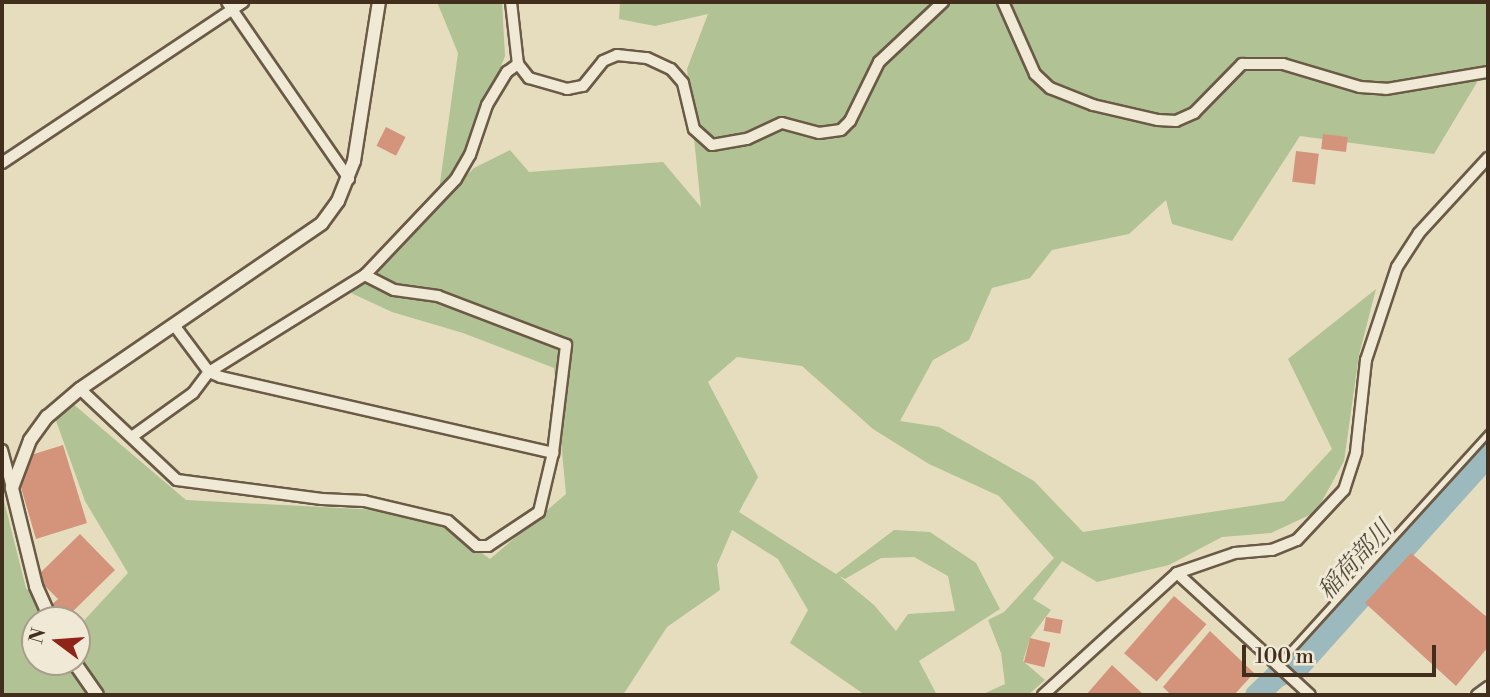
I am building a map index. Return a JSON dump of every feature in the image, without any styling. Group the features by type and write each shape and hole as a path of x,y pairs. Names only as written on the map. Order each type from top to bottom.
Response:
{"street":[{"path":"2,163 229,6 243,2"},
{"path":"12,488 30,440 47,417 80,389 322,223 349,179 379,2"},
{"path":"511,2 518,64 529,78 567,89 583,86 603,61 617,55 647,58 671,69 683,83 694,129 712,145 747,139 782,123 833,133 850,121 878,62 943,2"},
{"path":"1003,2 1035,74 1050,88 1093,105 1158,120 1175,121 1194,113 1242,64 1283,64 1360,87 1385,89 1488,72"},
{"path":"229,6 349,179"},
{"path":"133,436 193,393 209,372 365,275 456,179 470,155 487,105 507,72 518,64"},
{"path":"1043,695 1177,573 1235,552 1272,550 1297,540 1344,490 1356,452 1366,360 1397,267 1419,233 1488,158"},
{"path":"80,389 177,480 376,503 448,522 477,546 488,546 539,512 553,453 566,345 438,296 394,290 365,275"},
{"path":"174,325 209,372 553,453"},
{"path":"2,450 33,574 46,606"},
{"path":"1177,573 1310,695"},
{"path":"84,676 97,695"},
{"path":"1477,695 1488,687"}],"lane":[{"path":"1277,665 1488,433"}],"green space":[{"path":"437,2 502,2 505,56 466,155 439,190 458,53"},
{"path":"620,2 1488,2 1488,64 1434,154 1300,136 1232,241 1172,224 1166,200 1129,234 1052,250 1030,278 992,288 969,340 933,360 900,421 939,427 1034,481 1083,532 1284,501 1332,449 1288,359 1376,289 1359,355 1344,461 1316,512 1271,533 1222,537 1169,565 1097,582 1062,561 1033,599 1051,610 1030,638 1023,661 1045,680 1028,695 981,695 1005,684 1001,653 988,620 1004,612 1054,558 999,496 929,464 873,429 802,366 737,357 708,382 758,477 739,512 836,574 894,530 930,532 976,563 1000,609 919,661 937,695 865,695 790,643 808,610 778,559 732,530 717,565 720,590 667,627 623,695 2,695 2,493 26,588 43,606 21,606 21,676 91,676 91,613 128,573 85,501 55,418 72,403 186,500 379,510 444,525 490,559 566,494 554,368 463,333 392,312 351,293 474,168 510,150 529,172 663,162 701,207 687,69 708,14 655,26 619,19","holes":["914,557 948,576 955,611 908,614 896,631 874,605 839,576 845,579 881,558"]}],"building":[{"path":"386,127 406,137 396,156 376,146"},
{"path":"1323,134 1348,137 1346,152 1321,149"},
{"path":"1296,151 1319,154 1315,185 1292,182"},
{"path":"63,445 87,523 36,539 20,484 31,455"},
{"path":"80,534 115,570 78,606 50,606 58,599 36,577"},
{"path":"1411,553 1488,618 1488,647 1456,686 1365,603"},
{"path":"1174,596 1206,624 1157,682 1124,653"},
{"path":"1046,617 1063,620 1060,634 1044,631"},
{"path":"1210,631 1254,673 1234,695 1171,695 1163,687"},
{"path":"1030,638 1050,643 1044,667 1024,662"},
{"path":"1112,665 1144,695 1086,695"}],"waterway":[{"name":"稲荷部川","path":"1256,695 1276,676 1297,667 1488,454"}]}
